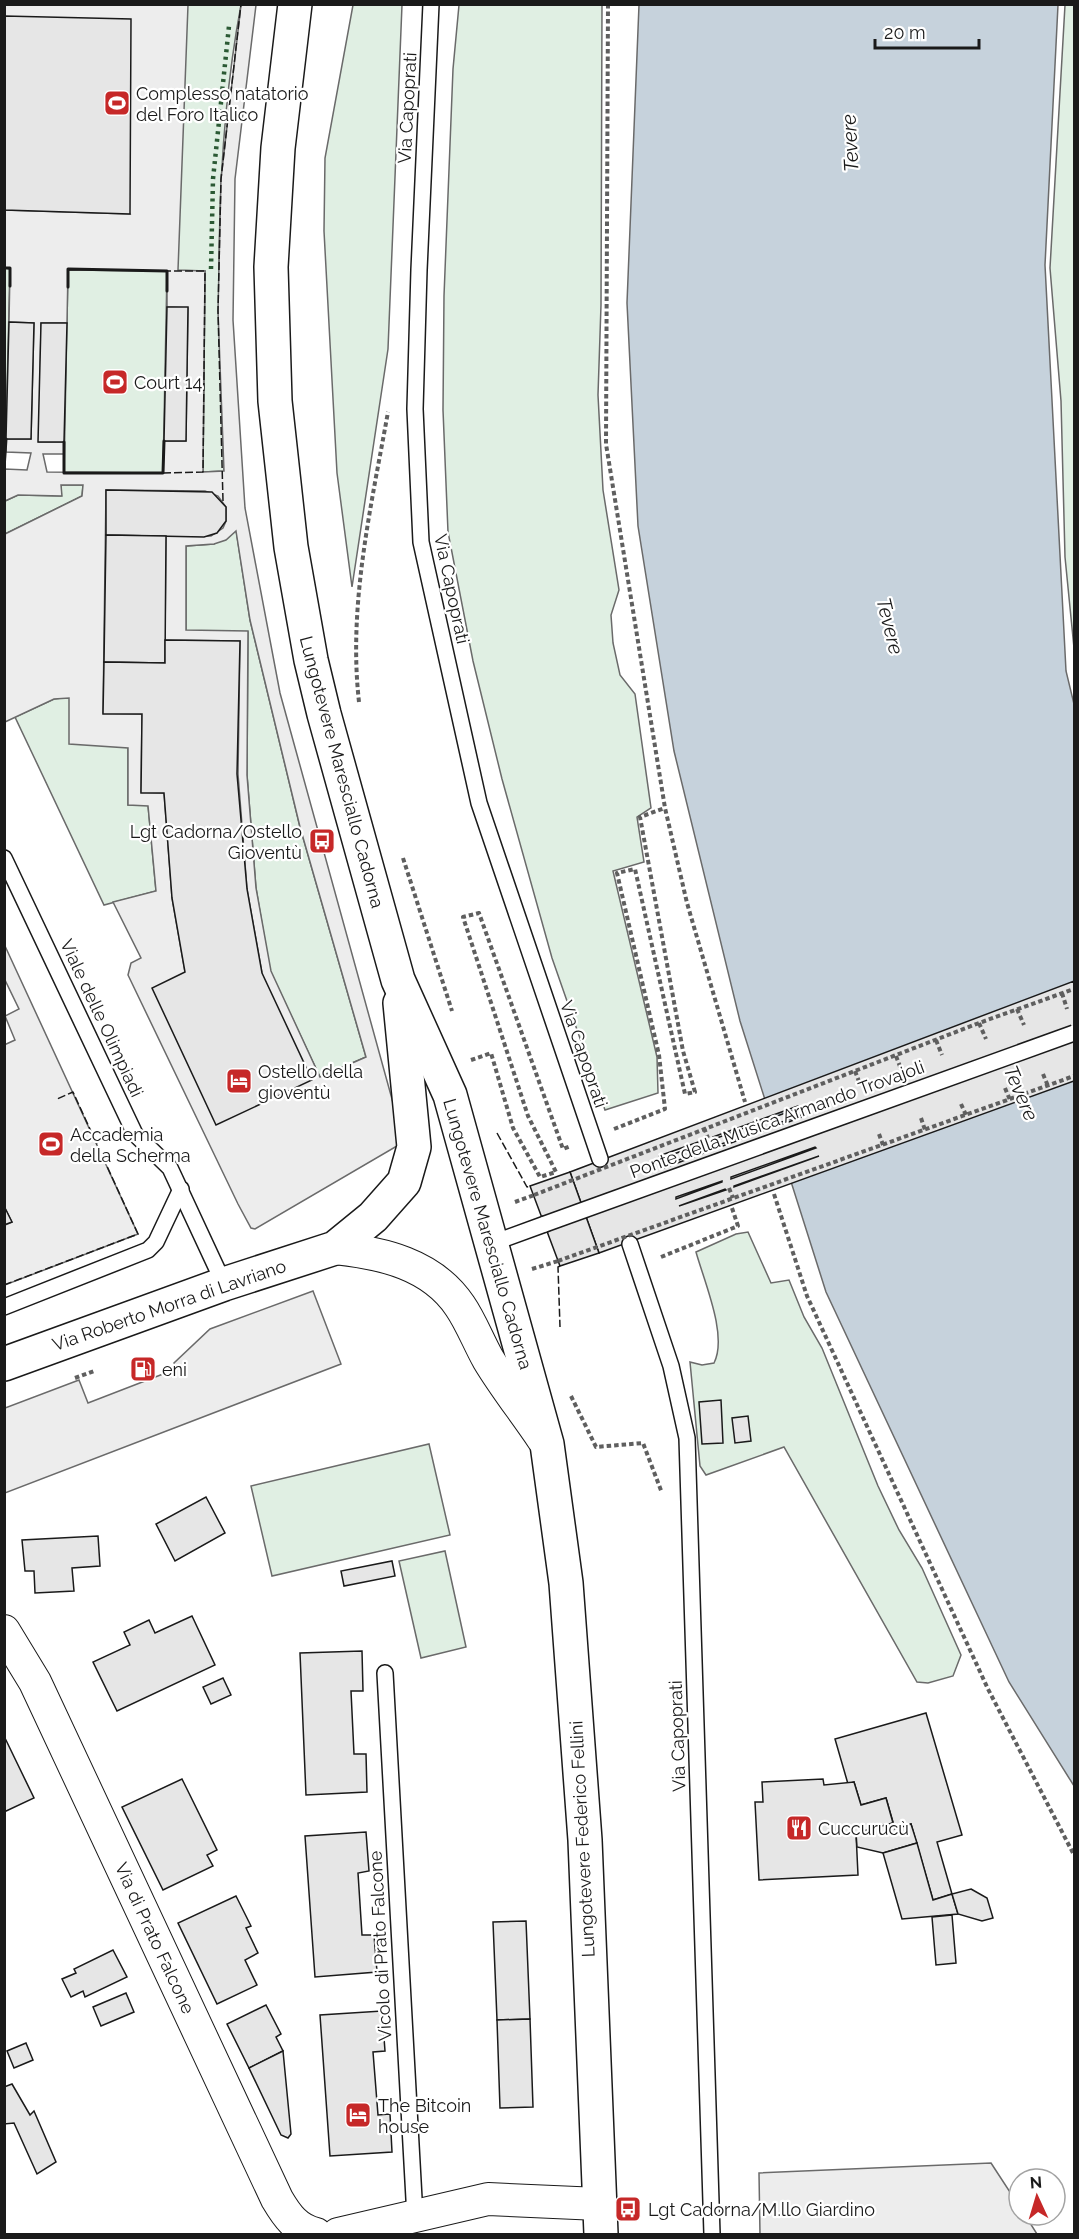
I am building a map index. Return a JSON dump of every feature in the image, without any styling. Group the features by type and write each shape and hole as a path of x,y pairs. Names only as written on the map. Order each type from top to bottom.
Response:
{"main road":[{"name":"Lungotevere Maresciallo Cadorna","path":"295,4 278,148 272,245 273,360 280,456 291,547 311,660 337,765 398,980 450,1095 547,1444"},
{"name":"Via Roberto Morra di Lavriano","path":"4,1364 224,1284 335,1248 393,1198 408,1171 414,1132 406,1078 398,980"},
{"name":"Lungotevere Federico Fellini","path":"547,1444 566,1583 585,1840 600,2219"}],"street":[{"name":"Via Roberto Morra di Lavriano","path":"335,1248 384,1256 422,1270 439,1281 461,1307 488,1358 547,1444"},
{"name":"Via di Prato Falcone","path":"4,1630 35,1682 277,2199 292,2222 306,2232 316,2235"},
{"path":"338,2235 488,2199 600,2219"}],"lane":[{"name":"Via Capoprati","path":"431,4 418,270 415,409 421,542 479,802 600,1159"},
{"name":"Viale delle Olimpiadi","path":"4,858 135,1134 170,1168 224,1284"},
{"name":"Ponte della Musica Armando Trovajoli","path":"493,1243 1074,1033"},
{"path":"4,1307 135,1258 148,1250 156,1242 181,1189"},
{"name":"Via Capoprati","path":"630,1244 671,1366 687,1438 712,2235"},
{"name":"Vicolo di Prato Falcone","path":"385,1673 415,2217"}],"path":[{"path":"608,4 606,444 665,808 687,903 745,1102"},
{"path":"359,589 389,406"},
{"path":"612,1130 665,1109 659,1055 617,873 635,869 685,1094 695,1092 683,1051 640,817 665,808"},
{"path":"467,1061 491,1053 513,1128 540,1177 556,1172 528,1116 463,916 479,913 563,1149 577,1143"},
{"name":"Ponte della Musica Armando Trovajoli","path":"534,1194 979,1023 1074,989"},
{"path":"1062,993 1067,1009"},
{"path":"1017,1009 1024,1025"},
{"path":"979,1023 986,1039"},
{"name":"Ponte della Musica Armando Trovajoli","path":"936,1040 942,1055"},
{"name":"Ponte della Musica Armando Trovajoli","path":"896,1056 902,1070"},
{"name":"Ponte della Musica Armando Trovajoli","path":"855,1071 860,1085"},
{"path":"1043,1074 1048,1086"},
{"path":"558,1261 1074,1076"},
{"path":"1005,1088 1010,1100"},
{"path":"961,1104 966,1115"},
{"path":"921,1118 925,1130"},
{"path":"704,1128 709,1140"},
{"path":"879,1134 883,1145"},
{"path":"729,1188 733,1198"},
{"path":"774,1194 812,1306 988,1689 1074,1855"},
{"path":"638,1265 738,1226 732,1208"},
{"path":"596,1447 642,1443 665,1502"}],"green space":[{"path":"1074,4 1074,648 1065,557 1061,401 1050,268 1065,5"},
{"name":"Complesso natatorio del Foro Italico","path":"5,5 241,5 225,121 221,179 219,296 224,471 203,472 205,271 167,271 163,473 64,473 68,270 10,269 5,469"},
{"path":"353,5 402,5 388,349 352,587 337,473 324,231 325,158"},
{"path":"459,5 602,5 601,305 598,395 603,490 619,590 611,615 613,643 620,675 635,694 651,808 637,817 644,862 613,871 657,1057 658,1093 605,1110 552,958 502,779 473,661 448,532 443,410 444,296 453,69"},
{"path":"61,485 83,485 82,496 5,534 5,501 18,495 61,496"},
{"path":"236,530 250,620 300,827 366,1057 320,1077 270,971 256,888 247,775 248,632 186,631 186,546 214,544"},
{"path":"69,697 128,748 128,805 148,805 156,891 104,905 15,717 54,699"},
{"path":"748,1232 771,1283 789,1280 804,1317 822,1348 878,1486 899,1530 922,1568 961,1655 953,1676 928,1683 917,1682 784,1447 706,1475 700,1466 690,1362 702,1365 714,1363 718,1352 718,1338 713,1308 696,1252 736,1234"},
{"path":"429,1444 450,1535 272,1576 251,1486"},
{"path":"445,1551 466,1647 421,1658 399,1561"}],"shaded area":[{"path":"4,5 188,5 178,270 205,271 203,472 224,471 218,311 221,179 241,5 256,5 235,179 233,320 245,508 280,693 400,1128 397,1146 255,1229 251,1228 238,1204 128,975 131,963 141,958 113,902 156,891 148,806 128,805 128,748 69,744 69,698 54,699 5,722 5,534 82,496 83,485 61,485 62,496 18,495 5,501 5,469 27,470 31,453 6,452 6,439 31,439 34,323 9,322 10,269 5,268 5,210 130,214 5,16","holes":["68,270 167,271 167,307 188,308 186,441 164,441 163,473 47,472 43,454 64,454 64,442 39,442 41,323 67,323","106,490 205,491 218,496 226,507 226,521 223,528 211,536 166,536 165,640 240,641 238,774 247,889 262,973 185,972 172,898 164,793 141,792 142,714 103,713","236,531 250,620 300,827 366,1057 320,1077 271,971 256,888 247,775 248,631 186,630 186,546 214,544 226,540"]},
{"name":"Accademia della Scherma","path":"5,946 138,1234 5,1285 5,1225 12,1222 4,1206 4,1045 15,1040 5,1016 19,1009 5,980"},
{"path":"313,1291 341,1364 5,1493 5,1408 79,1380 88,1403 176,1369 174,1363 210,1329"},
{"path":"991,2163 1007,2188 1007,2227 1033,2227 1037,2234 760,2234 759,2173"}],"water":[{"name":"Tevere","path":"639,5 1058,5 1045,265 1066,671 1074,704 1074,1786 1009,1682 826,1292 740,1021 674,751 638,526 627,303"}],"building":[{"path":"4,16 131,19 130,214 4,210"},
{"path":"167,307 188,307 186,441 164,441"},
{"path":"9,322 34,323 31,439 6,439"},
{"path":"41,323 67,323 64,442 38,442"},
{"path":"106,490 212,492 226,507 226,521 217,533 204,537 106,535"},
{"path":"106,535 166,536 165,663 104,662"},
{"path":"165,640 240,641 237,774 247,889 262,973 312,1080 216,1125 152,988 185,972 172,898 164,793 141,793 142,714 103,714 104,662 165,663"},
{"path":"1074,981 1074,1081 599,1253 570,1172","holes":["798,1106 799,1108 714,1139 713,1137","801,1115 802,1117 717,1148 716,1146","704,1140 705,1142 661,1159 659,1156","816,1148 731,1179 731,1177","708,1149 709,1151 664,1168 663,1166","819,1156 734,1187 734,1186","722,1181 722,1182 676,1199 676,1197","725,1189 726,1190 679,1206"]},
{"path":"570,1172 599,1253 560,1266 530,1186"},
{"path":"4,1206 12,1222 4,1225"},
{"path":"721,1400 723,1443 702,1444 699,1402"},
{"path":"748,1416 751,1441 735,1443 732,1418"},
{"path":"206,1497 225,1533 175,1561 156,1524"},
{"path":"98,1536 100,1566 72,1568 74,1591 35,1593 34,1571 25,1571 22,1540"},
{"path":"392,1561 395,1576 344,1586 341,1571"},
{"path":"192,1616 215,1665 117,1711 93,1662 130,1645 124,1632 149,1620 155,1633"},
{"path":"362,1651 363,1691 351,1691 354,1754 366,1754 367,1792 306,1795 300,1653"},
{"path":"223,1678 231,1695 211,1704 203,1687"},
{"path":"926,1713 962,1835 937,1842 952,1894 933,1900 911,1824 895,1829 886,1798 861,1805 854,1782 848,1784 835,1739"},
{"path":"4,1736 34,1798 4,1812"},
{"path":"182,1779 217,1850 207,1855 213,1866 163,1890 122,1807"},
{"path":"823,1779 824,1785 854,1782 861,1805 886,1798 893,1823 856,1833 858,1875 759,1880 755,1802 763,1802 762,1782"},
{"path":"893,1823 895,1829 911,1824 917,1843 883,1853 857,1847 856,1833"},
{"path":"366,1832 369,1871 358,1873 362,1935 374,1935 377,1972 315,1977 305,1836"},
{"path":"917,1843 933,1900 952,1894 958,1914 902,1919 883,1853"},
{"path":"971,1889 987,1898 993,1918 982,1921 958,1914 952,1894"},
{"path":"236,1896 251,1926 246,1928 258,1953 245,1960 257,1985 217,2004 178,1923"},
{"path":"952,1915 956,1963 936,1965 932,1917"},
{"path":"526,1921 530,2019 497,2020 493,1922"},
{"path":"113,1950 127,1977 85,1997 83,1991 71,1997 62,1979 76,1973 74,1969"},
{"path":"126,1993 134,2012 101,2026 93,2007"},
{"path":"266,2005 281,2034 276,2037 283,2051 249,2068 227,2024"},
{"path":"382,2011 385,2051 373,2052 378,2115 390,2114 392,2152 330,2156 320,2015"},
{"path":"530,2019 533,2107 500,2108 497,2020"},
{"path":"26,2043 33,2060 14,2068 7,2051"},
{"path":"283,2051 291,2134 288,2138 281,2135 249,2068"},
{"path":"12,2084 30,2115 34,2111 56,2162 37,2174 14,2123 4,2124 4,2087"}],"hedge":[{"path":"211,269 213,179 229,26"}],"fence":[{"path":"223,501 218,311 221,179 241,4"},
{"path":"163,473 203,472 205,271 167,271"},
{"path":"4,1285 138,1234 73,1092 57,1099"},
{"path":"497,1133 527,1187 530,1186"},
{"path":"560,1266 558,1267 560,1327"}],"wall":[{"path":"4,268 10,268 10,286"},
{"path":"68,287 68,269 167,271 167,291"},
{"path":"4,469 6,439"},
{"path":"64,442 64,473 163,473 164,441"}],"place":[{"name":"Complesso natatorio del Foro Italico","path":"117,103"},
{"name":"Court 14","path":"115,382"},
{"name":"Lgt Cadorna/Ostello Gioventù","path":"322,841"},
{"name":"Ostello della gioventù","path":"239,1081"},
{"name":"Accademia della Scherma","path":"51,1144"},
{"name":"eni","path":"143,1369"},
{"name":"Cuccurucù","path":"799,1828"},
{"name":"The Bitcoin house","path":"358,2115"},
{"name":"Lgt Cadorna/M.llo Giardino","path":"628,2209"}]}
